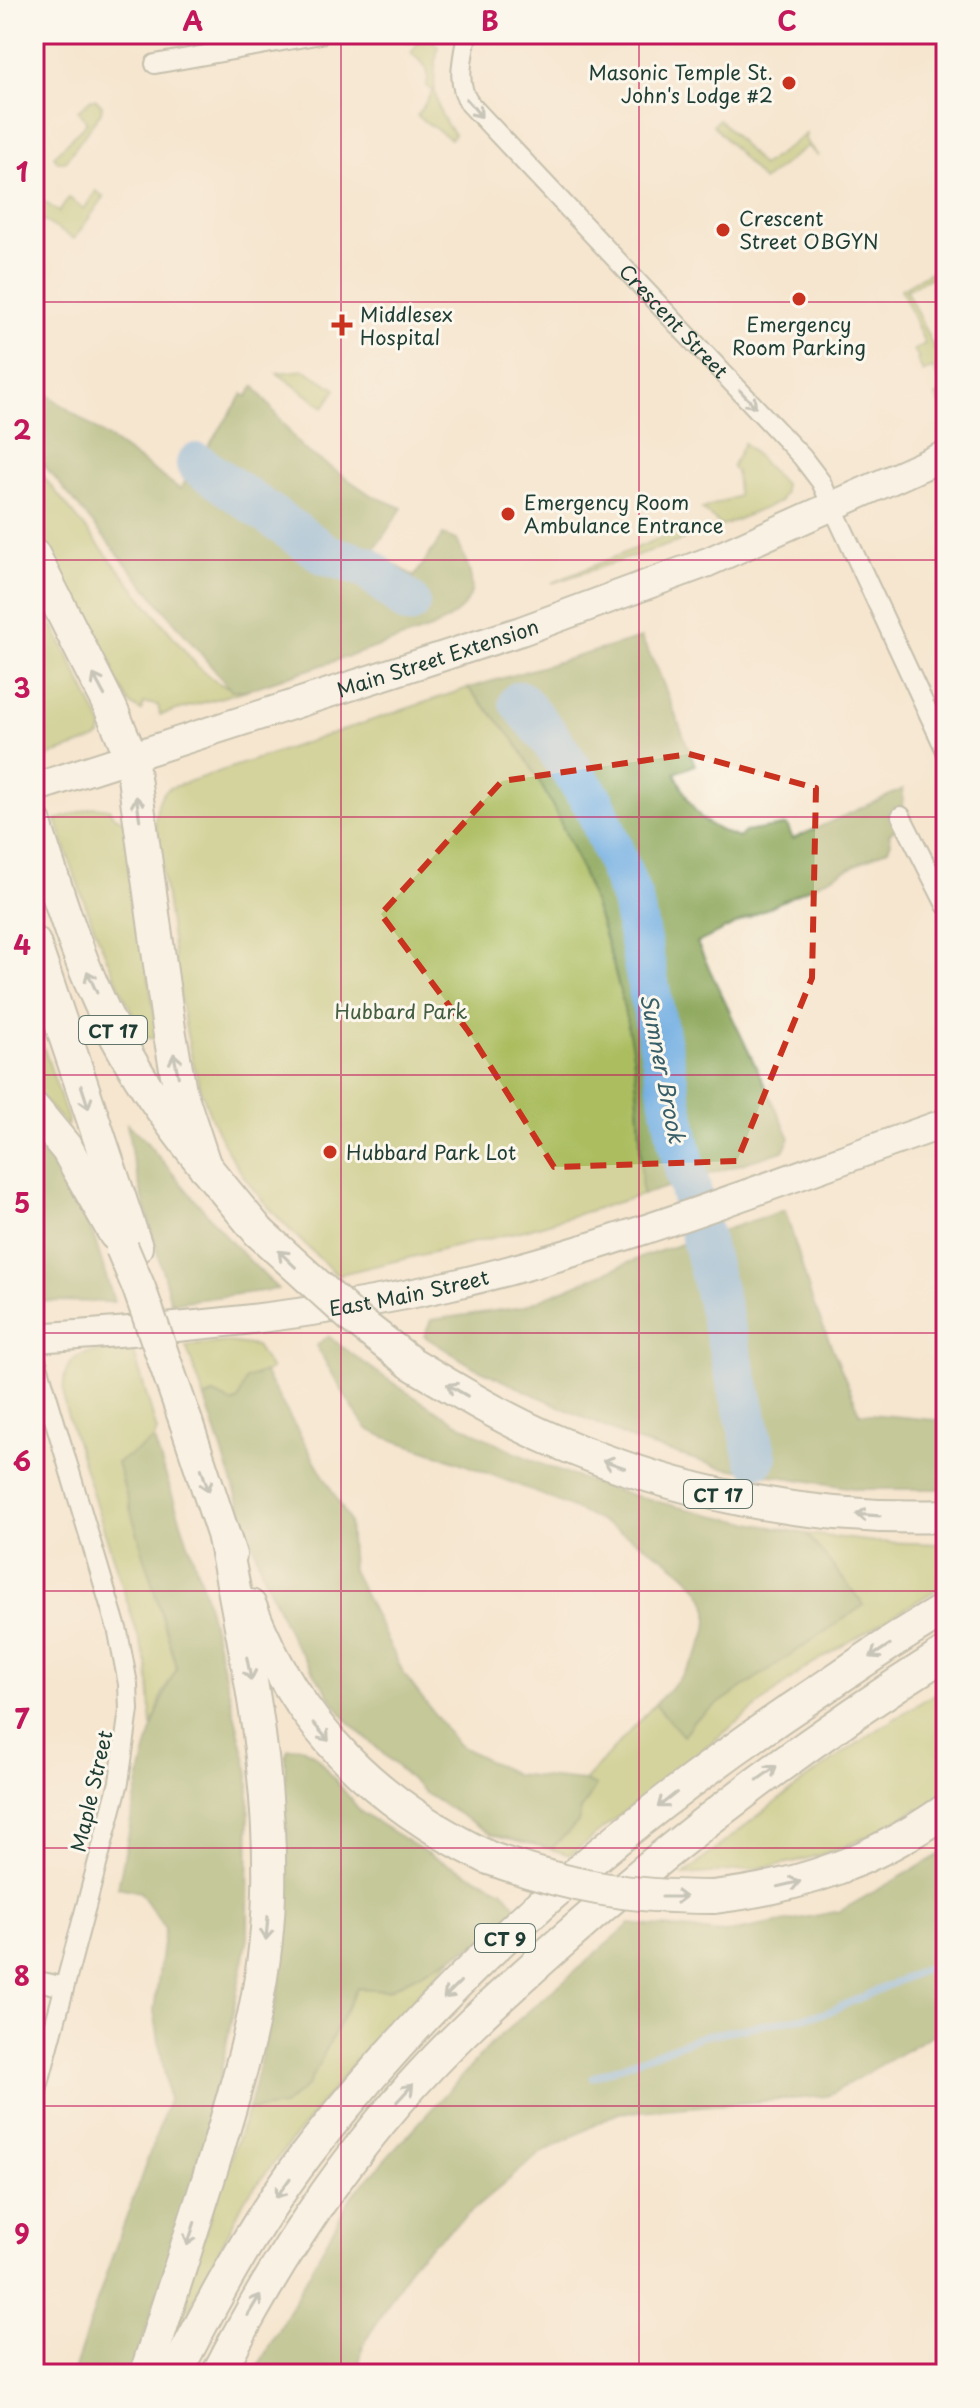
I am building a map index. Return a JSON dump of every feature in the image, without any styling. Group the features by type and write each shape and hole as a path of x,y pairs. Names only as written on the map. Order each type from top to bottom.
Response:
{"highway":[{"path":"34,556 111,709 131,756 180,1091 205,1167"},
{"name":"CT 17","path":"34,821 79,953 111,1028 151,1096 259,1232 352,1317 411,1363 553,1441 655,1479 807,1510 880,1516 946,1516"},
{"name":"CT 17","path":"34,943 129,1247"},
{"path":"34,1109 67,1149 129,1247 139,1288 224,1538 259,1629 281,1673 310,1718 340,1754 374,1786 449,1839 489,1858 545,1878 602,1891 657,1897 713,1897 758,1892 802,1881 882,1849 946,1810"},
{"path":"146,2374 246,2054 265,1945 269,1894 266,1785 252,1683 224,1538"},
{"name":"CT 9","path":"175,2374 217,2294 265,2214 315,2143 434,2008 569,1879 710,1766 946,1609"},
{"name":"CT 9","path":"218,2374 248,2315 295,2237 347,2164 399,2100 462,2033 595,1911 734,1798 804,1746 946,1653"}],"main road":[{"path":"834,507 946,455"},
{"name":"Main Street Extension","path":"34,788 521,631 708,562 834,507"},
{"name":"East Main Street","path":"34,1338 180,1327 371,1302 502,1272 769,1186 946,1123"}],"street":[{"path":"155,64 321,34"},
{"name":"Crescent Street","path":"467,34 461,81 470,104 802,457 821,482 946,751"},
{"path":"901,816 946,905"},
{"name":"Maple Street","path":"34,1352 118,1632 128,1684 128,1730 122,1769 34,2102"},
{"path":"34,1980 64,1987"}],"highlighted area":[{"path":"689,754 816,788 812,978 737,1161 554,1167 468,1031 381,914 502,781"}],"green space":[{"path":"423,35 438,46 435,93 441,114 454,134 451,139 417,116 433,91 426,86 426,67 411,53 419,41 406,43 410,36"},
{"path":"91,99 102,105 101,112 65,162 58,162 54,156 87,122 78,111"},
{"path":"719,119 762,166 806,134 805,140 818,156 807,146 763,181 713,125"},
{"path":"96,191 104,197 74,239 34,215 34,195 59,212 69,198 84,209"},
{"path":"946,250 946,270 906,290 946,373 946,416 936,396 945,391 933,368 923,372 917,360 919,358 914,350 925,344 901,289 937,268 940,265 937,255"},
{"path":"305,370 336,389 324,407 277,373"},
{"path":"34,385 180,489 243,394 247,397 254,386 302,448 371,495 402,508 374,550 414,577 443,535 457,540 471,582 467,601 460,610 431,629 247,690 231,690 34,453"},
{"path":"744,443 784,484 784,493 779,502 722,526 702,509 738,496 736,472 732,467"},
{"path":"34,465 197,666 220,684 247,690 160,715 158,705 144,703 141,711 130,704 34,527"},
{"path":"682,529 688,530 693,537 552,583"},
{"path":"34,587 103,727 100,736 94,740 53,754 37,764 34,754"},
{"path":"641,638 657,668 695,765 675,773 698,814 714,827 739,838 745,832 787,825 793,839 903,789 898,827 889,834 891,842 888,849 697,943 790,1138 783,1151 642,1195 634,1062 623,1004 602,926 573,849 537,777 511,736 468,688"},
{"name":"Hubbard Park","path":"468,688 511,736 537,777 588,887 613,965 631,1043 639,1119 642,1195 525,1230 337,1275 257,1194 221,1139 200,1088 182,1008 155,821 157,806 170,788"},
{"path":"94,807 109,809 113,816 123,821 130,839 155,1039 145,1037 119,985 85,903 56,820"},
{"path":"34,1019 68,1120 67,1126 34,1090"},
{"path":"127,1124 142,1137 229,1240 278,1289 171,1303 132,1157"},
{"path":"34,1138 70,1190 94,1237 114,1302 40,1301 38,1230 34,1227"},
{"path":"785,1210 813,1303 860,1413 946,1419 946,1489 860,1489 719,1467 635,1441 474,1367 424,1336 431,1320 522,1307 645,1256"},
{"path":"328,1336 454,1421 558,1471 672,1506 807,1534 864,1605 693,1721 683,1736 655,1704 692,1663 704,1639 708,1612 697,1588 672,1564 591,1517 501,1478 368,1429 316,1346"},
{"path":"229,1342 256,1346 271,1369 236,1401 228,1401 214,1394 205,1399 186,1346"},
{"path":"133,1349 157,1431 154,1440 117,1463 177,1668 162,1695 152,1730 148,1667 65,1407 64,1388 70,1364 78,1357 101,1351"},
{"path":"264,1372 349,1520 352,1570 404,1674 458,1745 514,1774 584,1781 596,1786 581,1810 578,1822 551,1849 491,1834 425,1793 345,1718 292,1640 263,1575 205,1399 214,1394 232,1403 238,1401 246,1379"},
{"path":"154,1440 204,1591 249,1773 248,1938 209,2130 132,2374 73,2374 169,2100 154,2011 165,1928 140,1892 118,1887 147,1746 165,1692 177,1668 117,1463"},
{"path":"807,1534 876,1542 946,1544 946,1584 807,1667 570,1855 551,1849 578,1822 581,1810 596,1786 584,1781 655,1704 684,1735 693,1721 864,1605"},
{"path":"946,1687 946,1801 923,1817 918,1808 871,1835 821,1855 753,1869 684,1875 811,1776"},
{"path":"300,1747 315,1755 361,1812 435,1858 502,1889 517,1908 483,1941 388,1990 357,1988 308,2085 283,2106 248,2110 279,1987 287,1905 285,1757 288,1749"},
{"path":"946,1851 946,2027 827,2096 617,2113 539,2154 413,2261 363,2346 357,2374 254,2374 351,2197 495,2040 630,1924 724,1933 840,1911"},
{"path":"455,1955 356,2060 245,2199 173,2341 191,2270 248,2110 283,2106 308,2085 357,1988 388,1990"}],"waterway":[{"name":"Sumner Brook","path":"197,464 327,555 367,567 409,603"},
{"name":"Sumner Brook","path":"520,702 547,734 595,805 632,900 679,1144 756,1457"},
{"path":"593,2077 702,2036 826,2013 946,1960"}],"place":[{"name":"Masonic Temple St. John's Lodge #2","path":"789,83"},
{"name":"Crescent Street OBGYN","path":"723,230"},
{"name":"Emergency Room Parking","path":"799,299"},
{"name":"Middlesex Hospital","path":"342,325"},
{"name":"Emergency Room Ambulance Entrance","path":"508,514"},
{"name":"Hubbard Park Lot","path":"330,1152"}]}
